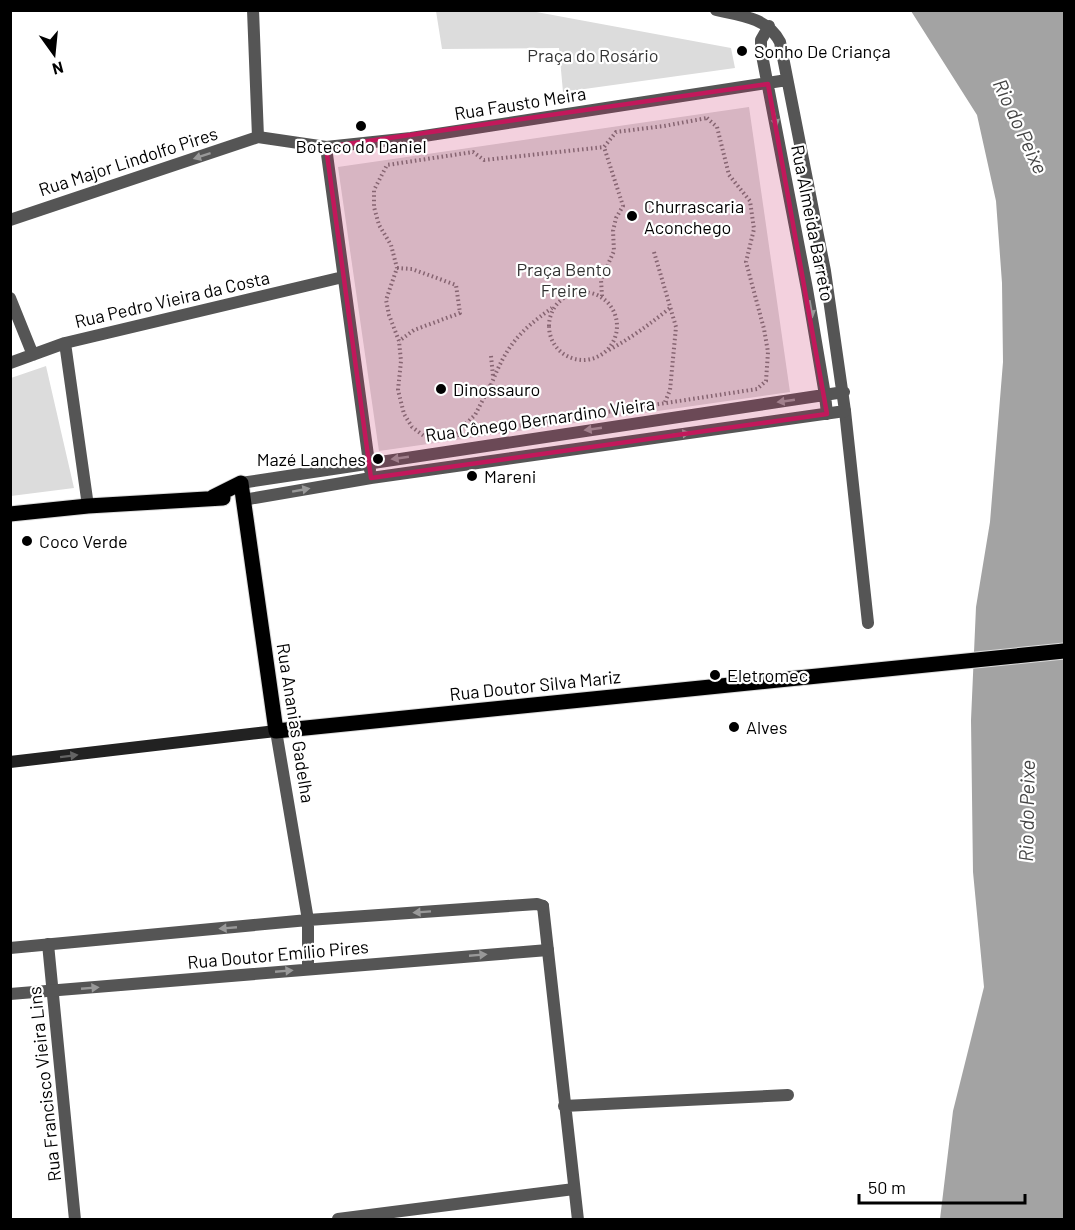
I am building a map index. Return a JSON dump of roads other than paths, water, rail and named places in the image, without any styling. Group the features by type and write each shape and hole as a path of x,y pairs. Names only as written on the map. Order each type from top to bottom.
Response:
{"main road":[{"path":"213,497 241,483"},
{"name":"Rua Ananias Gadelha","path":"241,483 276,731"},
{"path":"10,514 213,497 243,500"},
{"name":"Rua Doutor Silva Mariz","path":"10,762 873,665 942,664 1065,651"}],"street":[{"path":"253,10 258,137"},
{"path":"716,10 770,26"},
{"name":"Rua Almeida Barreto","path":"826,414 825,395 807,289 761,50 761,40 770,26 778,38 788,80 825,271 844,392 868,623"},
{"name":"Rua Fausto Meira","path":"258,137 326,147 411,138 788,80"},
{"name":"Rua Major Lindolfo Pires","path":"10,220 258,137"},
{"path":"326,147 371,478"},
{"name":"Rua Pedro Vieira da Costa","path":"10,363 65,343 343,277"},
{"path":"10,298 33,355"},
{"path":"65,343 88,506"},
{"name":"Rua Cônego Bernardino Vieira","path":"241,483 844,392"},
{"path":"243,500 371,478 845,411"},
{"name":"Rua Ananias Gadelha","path":"276,731 308,920 308,969"},
{"name":"Rua Doutor Emílio Pires","path":"10,948 308,920 537,904 543,906 548,950 10,994"},
{"name":"Rua Francisco Vieira Lins","path":"48,945 75,1220"},
{"path":"548,950 578,1220"},
{"path":"564,1106 788,1095"},
{"path":"338,1220 574,1189"}],"water":[{"name":"Rio do Peixe","path":"911,11 1064,11 1064,1219 940,1219 953,1111 984,987 973,872 971,720 976,607 990,522 1003,362 1002,283 996,201 977,115"}],"place":[{"name":"Sonho De Criança","path":"742,51"},
{"name":"Boteco do Daniel","path":"361,126"},
{"name":"Churrascaria Aconchego","path":"632,216"},
{"name":"Dinossauro","path":"441,389"},
{"name":"Mazé Lanches","path":"378,459"},
{"name":"Mareni","path":"472,476"},
{"name":"Coco Verde","path":"27,541"},
{"name":"Eletromec","path":"715,675"},
{"name":"Alves","path":"734,727"}],"park label":[{"name":"Praça do Rosário","path":"593,55"},
{"name":"Praça Bento Freire","path":"564,279"}]}
